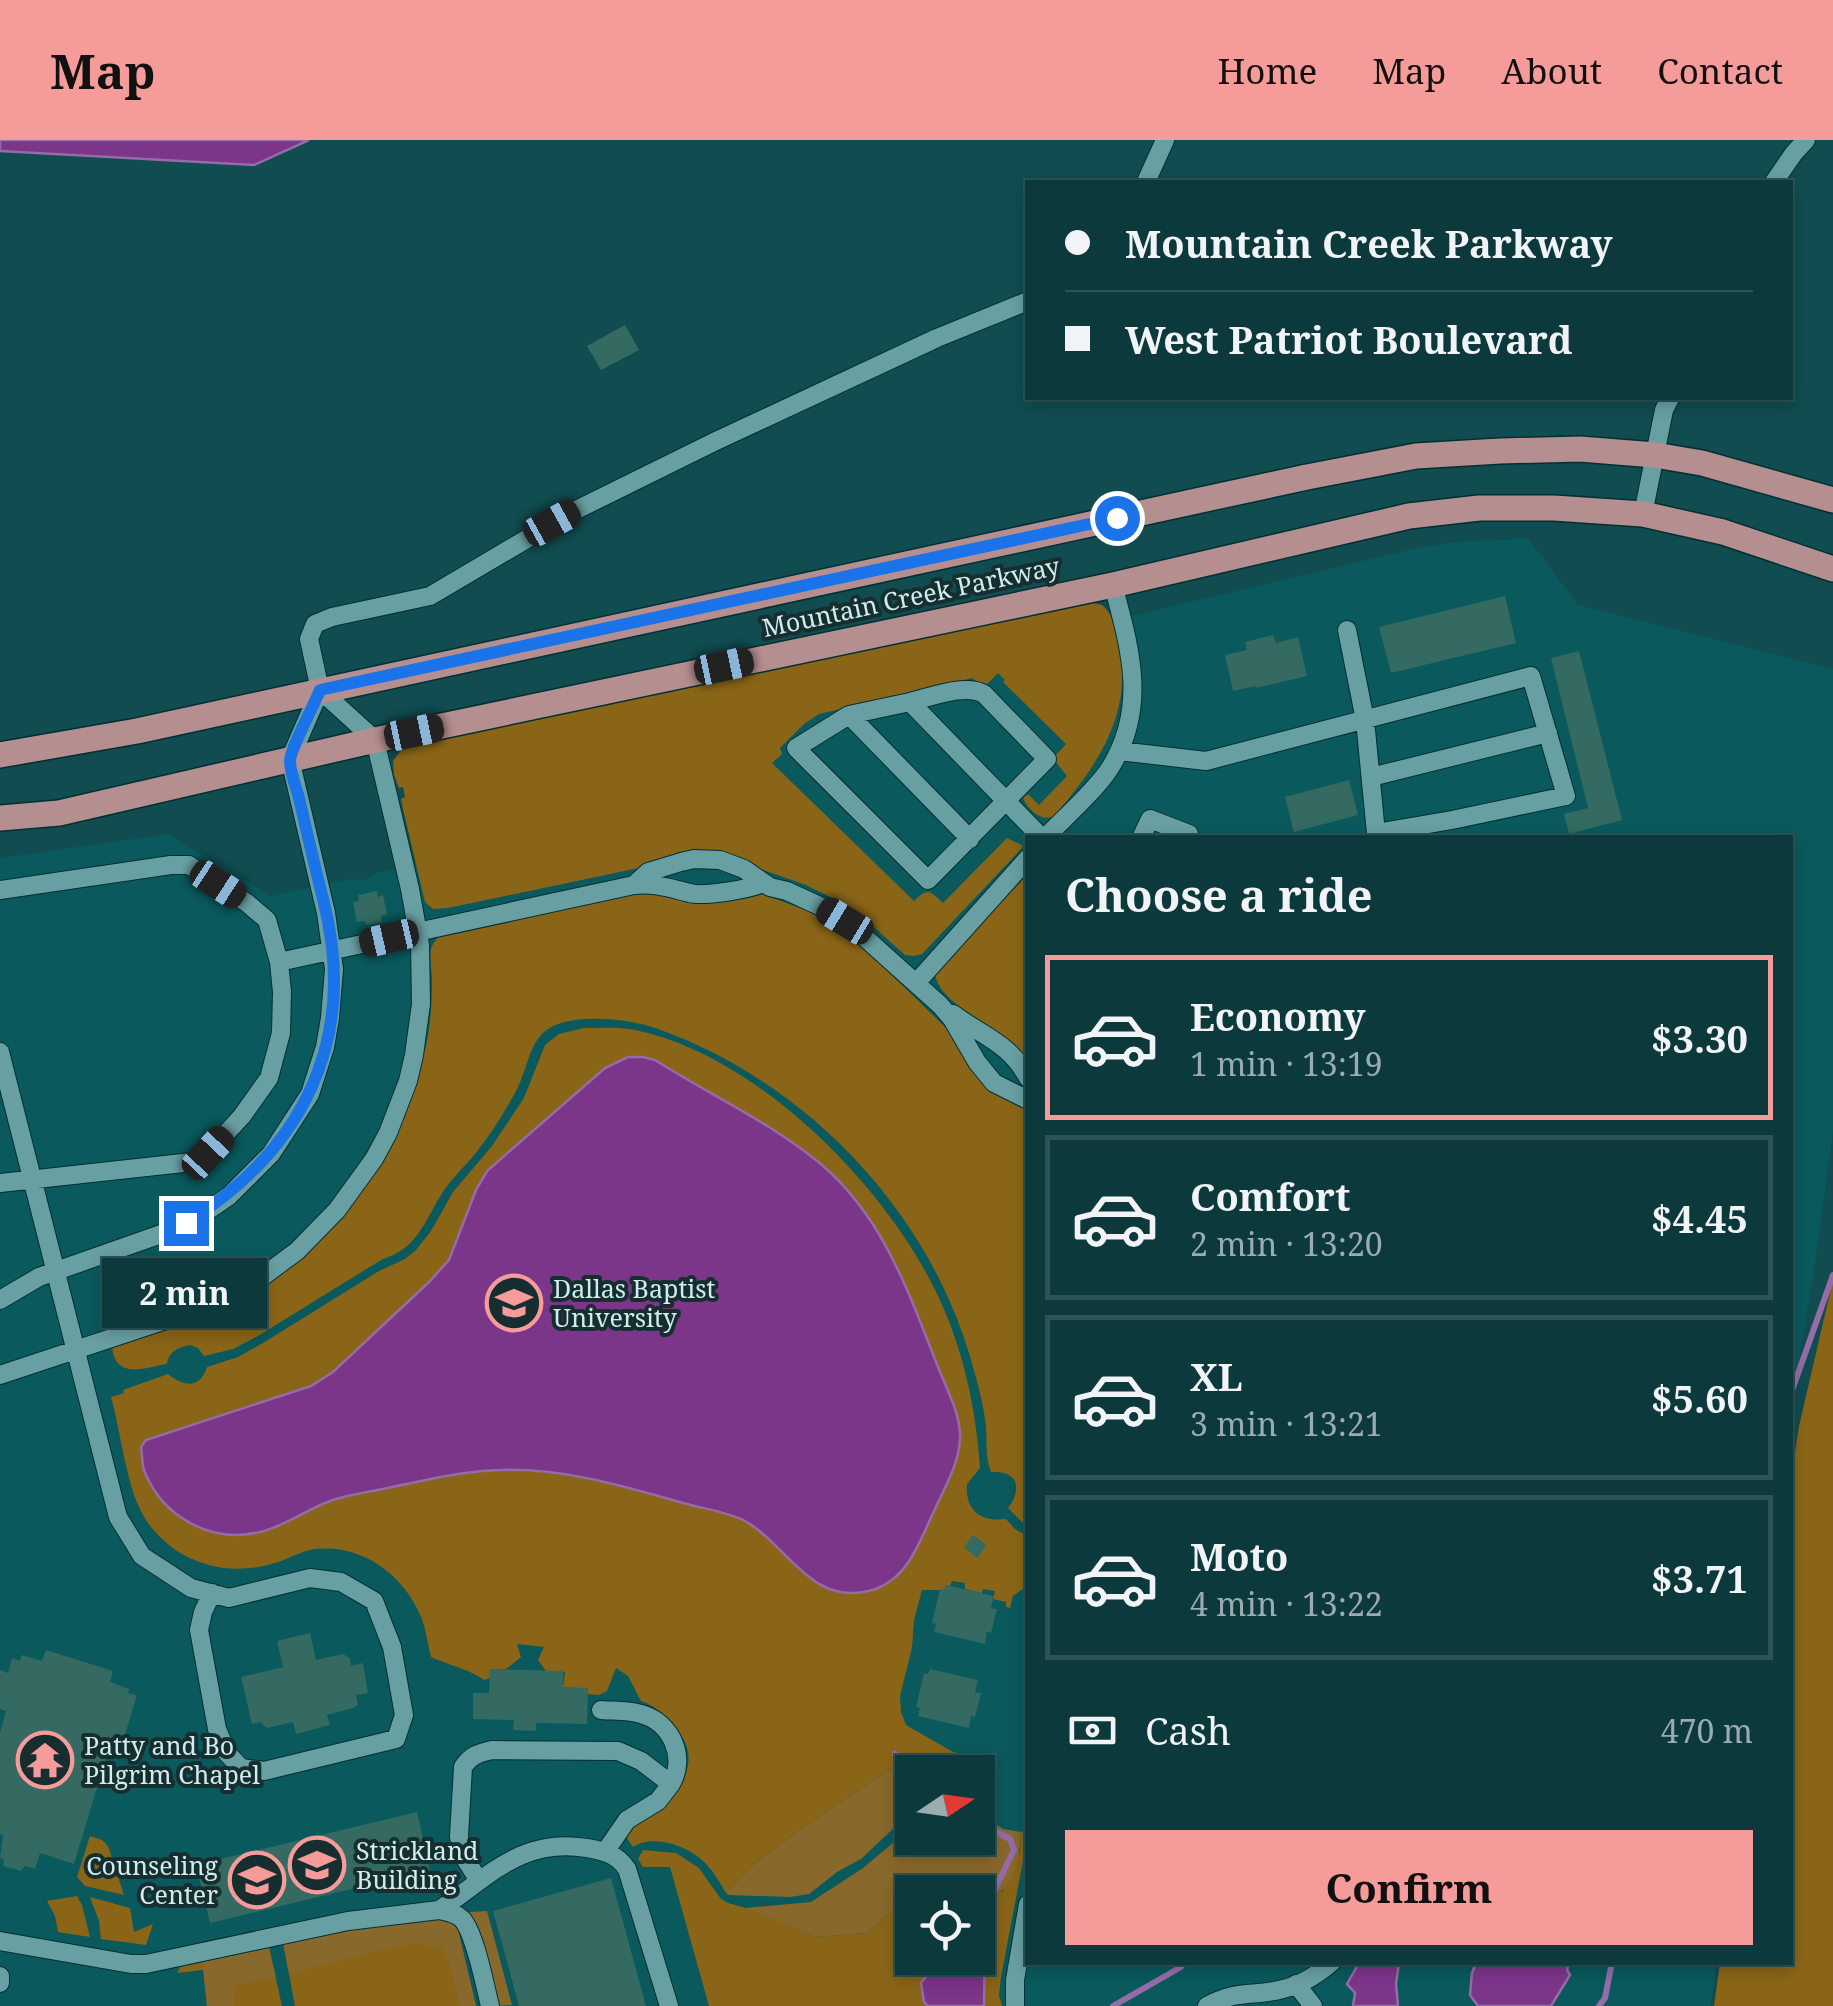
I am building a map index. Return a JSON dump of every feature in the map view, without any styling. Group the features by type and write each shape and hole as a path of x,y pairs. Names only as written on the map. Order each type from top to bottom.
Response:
{"main road":[{"name":"Mountain Creek Parkway","path":"0,755 137,732 1416,456 1580,449 1655,455 1702,463 1833,500"},
{"name":"Mountain Creek Parkway","path":"0,818 59,813 375,740 1113,585 1409,516 1498,508 1642,514 1724,532 1833,569"}],"street":[{"path":"1147,180 1166,140"},
{"path":"1775,180 1806,140"},
{"path":"0,1300 39,1278 186,1223 228,1196 270,1154 298,1115 318,1075 334,989 332,952 290,760 320,690 310,639 315,624 430,596 574,511 937,338 1025,302"},
{"path":"1642,514 1669,400"},
{"path":"1047,835 1109,771 1130,718 1134,685 1131,657 1113,585"},
{"path":"1118,752 1206,760 1365,720 1531,676 1566,796 1376,832 1365,720 1347,630"},
{"path":"965,689 977,690 1046,759 928,880 796,748 849,715 910,702 965,689"},
{"path":"0,1375 196,1310 235,1294 264,1276 297,1251 337,1210 374,1159 394,1118 408,1081 418,1029 418,931 375,740 320,690"},
{"path":"910,702 1041,835"},
{"path":"849,715 970,839"},
{"path":"1371,778 1548,733"},
{"path":"1142,835 1150,819 1189,835"},
{"path":"634,884 648,872 694,859 720,860 845,921 940,1005 994,1083 1025,1098"},
{"path":"916,983 1025,861"},
{"path":"0,890 188,865 267,920 279,962 282,992 281,1033 269,1078 242,1116 208,1153 192,1162 0,1183"},
{"path":"279,962 634,884 666,885 700,894 750,889 763,883"},
{"path":"940,1005 1010,1051 1025,1072"},
{"path":"0,1052 118,1517 142,1556 191,1588 212,1593 229,1598 310,1578 341,1582 374,1601 392,1647 404,1716 396,1739 264,1770 241,1768 227,1753 217,1730 199,1630 212,1593"},
{"path":"601,1710 643,1714 671,1736 678,1758 676,1776 658,1801 626,1820 605,1852"},
{"path":"479,1882 461,1852 459,1836 463,1767 469,1758 492,1750 618,1751 642,1760 671,1784"},
{"path":"440,1910 500,1865 531,1850 572,1846 605,1852 621,1859 627,1869 668,2006"},
{"path":"0,1941 146,1964 348,1921 440,1910 464,1920 490,2006"},
{"path":"1015,2006 1014,1980 1025,1920"},
{"path":"1207,2006 1236,1994 1283,1989 1328,1965"},
{"path":"1296,1984 1312,2006"}],"shaded area":[{"path":"0,140 309,140 254,165 0,151"},
{"name":"Dallas Baptist University","path":"1528,538 1578,605 1833,669 1833,1132 1793,1396 1793,835 1025,835 1025,1965 1716,1965 1711,2006 0,2006 0,858 168,834 271,896 349,879 365,880 417,862 460,854 481,771 1447,543"},
{"path":"1087,602 1102,605 1113,621 1122,666 1122,690 1099,756 1054,816 1035,814 1023,798 1028,794 1039,805 1067,776 1055,761 1066,744 998,673 984,687 972,678 819,714 780,748 782,754 772,763 914,901 929,892 943,903 1007,838 1022,845 922,954 905,955 840,902 806,885 707,850 679,852 648,866 448,908 433,909 425,902 401,799 405,797 403,787 399,788 394,775 393,761 407,742 680,680"},
{"path":"1025,877 1025,1057 1006,1038 949,997 939,986 935,973"},
{"path":"640,892 762,894 808,911 863,947 944,1026 1025,1109 1025,1525 1008,1508 1015,1495 1015,1481 1007,1474 991,1472 980,1393 951,1305 924,1252 892,1203 853,1157 810,1117 762,1081 712,1052 632,1022 581,1019 552,1027 541,1035 497,1123 445,1189 419,1233 401,1251 233,1349 204,1356 190,1345 178,1348 167,1364 132,1369 119,1364 112,1346 214,1311 265,1283 330,1229 358,1196 401,1123 416,1083 430,1018 431,949 439,936"},
{"path":"584,1028 630,1029 677,1043 724,1065 812,1130 886,1212 939,1298 962,1360 972,1403 980,1468 967,1484 972,1508 989,1519 1006,1519 1025,1535 1025,1587 1013,1596 1010,1608 1006,1602 993,1599 995,1591 965,1589 965,1583 952,1581 944,1590 922,1590 900,1696 901,1712 906,1725 953,1752 895,1755 895,1766 756,1862 726,1893 706,1864 687,1850 659,1841 633,1847 624,1834 670,1800 682,1784 688,1765 687,1746 674,1725 641,1701 628,1676 616,1668 607,1691 588,1694 588,1689 563,1687 565,1672 546,1671 538,1660 544,1647 517,1644 521,1657 506,1669 491,1669 490,1678 484,1680 431,1657 422,1619 405,1589 380,1566 349,1552 314,1549 265,1566 241,1569 205,1564 182,1554 158,1535 140,1509 111,1397 168,1374 186,1383 196,1382 207,1367 238,1357 405,1259 431,1231 453,1192 492,1146 524,1098 545,1045 559,1034"},
{"path":"628,1057 655,1060 803,1150 844,1186 892,1258 953,1403 960,1439 946,1485 916,1550 900,1572 878,1588 845,1593 813,1580 760,1531 738,1518 618,1485 548,1472 472,1472 342,1497 270,1529 242,1535 224,1534 190,1523 163,1501 144,1470 141,1447 146,1440 311,1386 333,1372 449,1260 487,1171 605,1068"},
{"path":"1833,1280 1833,2006 1714,2006 1720,1965 1793,1965 1793,1465"},
{"path":"895,1766 895,1827 861,1859 809,1894 790,1897 726,1893 756,1862"},
{"path":"995,1824 1021,1832 1014,1873 1000,1892 995,1895 995,1875 895,1875 895,1911 867,1933 815,1937 745,1908 811,1902 895,1841 895,1855 995,1855"},
{"path":"1025,1830 1025,1851 1001,1977 1002,2006 709,2006 670,1867 643,1867 638,1859 643,1850 676,1853 699,1868 721,1899 815,1937 867,1933 895,1911 895,1975 995,1975 995,1894 1003,1891 1020,1851 1021,1832"},
{"path":"90,1836 108,1846 124,1895 85,1886 77,1877"},
{"path":"77,1896 90,1937 58,1932 47,1901"},
{"path":"90,1897 130,1908 134,1932 153,1924 146,1945 101,1939"},
{"path":"487,1911 512,2005 494,2006 469,1912"},
{"path":"447,1918 458,1930 476,2006 460,2006 441,1947 416,1944 390,1948 289,1974 283,1942 384,1922"},
{"path":"454,1924 476,2006 295,2006 283,1942"},
{"path":"269,1948 282,2006 207,2006 203,1970 177,1973 180,1967"},
{"path":"269,1948 276,1977 233,1986 234,2006 207,2006 203,1962"},
{"path":"1358,1965 1399,1965 1398,2006 1353,2006 1355,1993 1347,1984"},
{"path":"1475,1965 1568,1965 1570,1975 1551,2006 1478,2006 1470,1995"},
{"path":"927,1975 985,1975 984,2006 928,2006 921,1983"}],"building":[{"path":"625,325 639,350 601,370 587,346"},
{"path":"1505,596 1516,643 1391,673 1379,627"},
{"path":"1273,635 1276,643 1298,637 1307,676 1233,691 1225,655 1247,650 1245,642"},
{"path":"1579,651 1622,820 1569,834 1564,814 1588,808 1551,658"},
{"path":"1349,780 1358,815 1294,832 1285,797"},
{"path":"377,891 378,897 383,895 387,914 381,916 382,922 357,922 353,902 359,901 358,895"},
{"path":"973,1535 987,1545 977,1558 964,1547"},
{"path":"946,1585 994,1596 991,1608 997,1609 985,1644 934,1632 936,1624 932,1623 940,1589 944,1590"},
{"path":"310,1633 316,1660 343,1654 350,1658 351,1666 363,1663 368,1693 356,1695 358,1705 353,1708 327,1715 330,1725 296,1734 293,1722 267,1728 260,1722 252,1724 241,1677 283,1667 277,1641"},
{"path":"46,1650 113,1671 110,1682 137,1695 120,1751 109,1748 74,1864 40,1853 35,1869 25,1866 21,1871 3,1866 4,1859 0,1858 0,1732 6,1711 0,1709 0,1670 8,1673 12,1658 20,1661 22,1655 42,1661"},
{"path":"490,1669 563,1671 563,1687 588,1688 587,1724 536,1723 536,1731 513,1730 514,1720 473,1719 473,1693 489,1693"},
{"path":"930,1669 978,1680 975,1692 981,1693 969,1728 918,1716 920,1708 916,1707 924,1673 928,1674"},
{"path":"417,1812 430,1870 210,1923 196,1865"},
{"path":"611,1878 646,2006 519,2006 493,1911"}],"waterway":[{"path":"1793,1388 1833,1275"},
{"path":"995,1831 1010,1839 1014,1850 995,1889"},
{"path":"1599,2006 1605,1998 1611,1965"},
{"path":"1113,2006 1181,1967"}],"place":[{"name":"Dallas Baptist University","path":"514,1303"},
{"name":"Patty and Bo Pilgrim Chapel","path":"45,1760"},
{"name":"Strickland Building","path":"317,1865"},
{"name":"Counseling Center","path":"257,1880"}],"route":[{"path":"186,1223 228,1196 270,1154 298,1115 318,1075 334,989 332,944 290,760 320,690 1117,518"}]}
